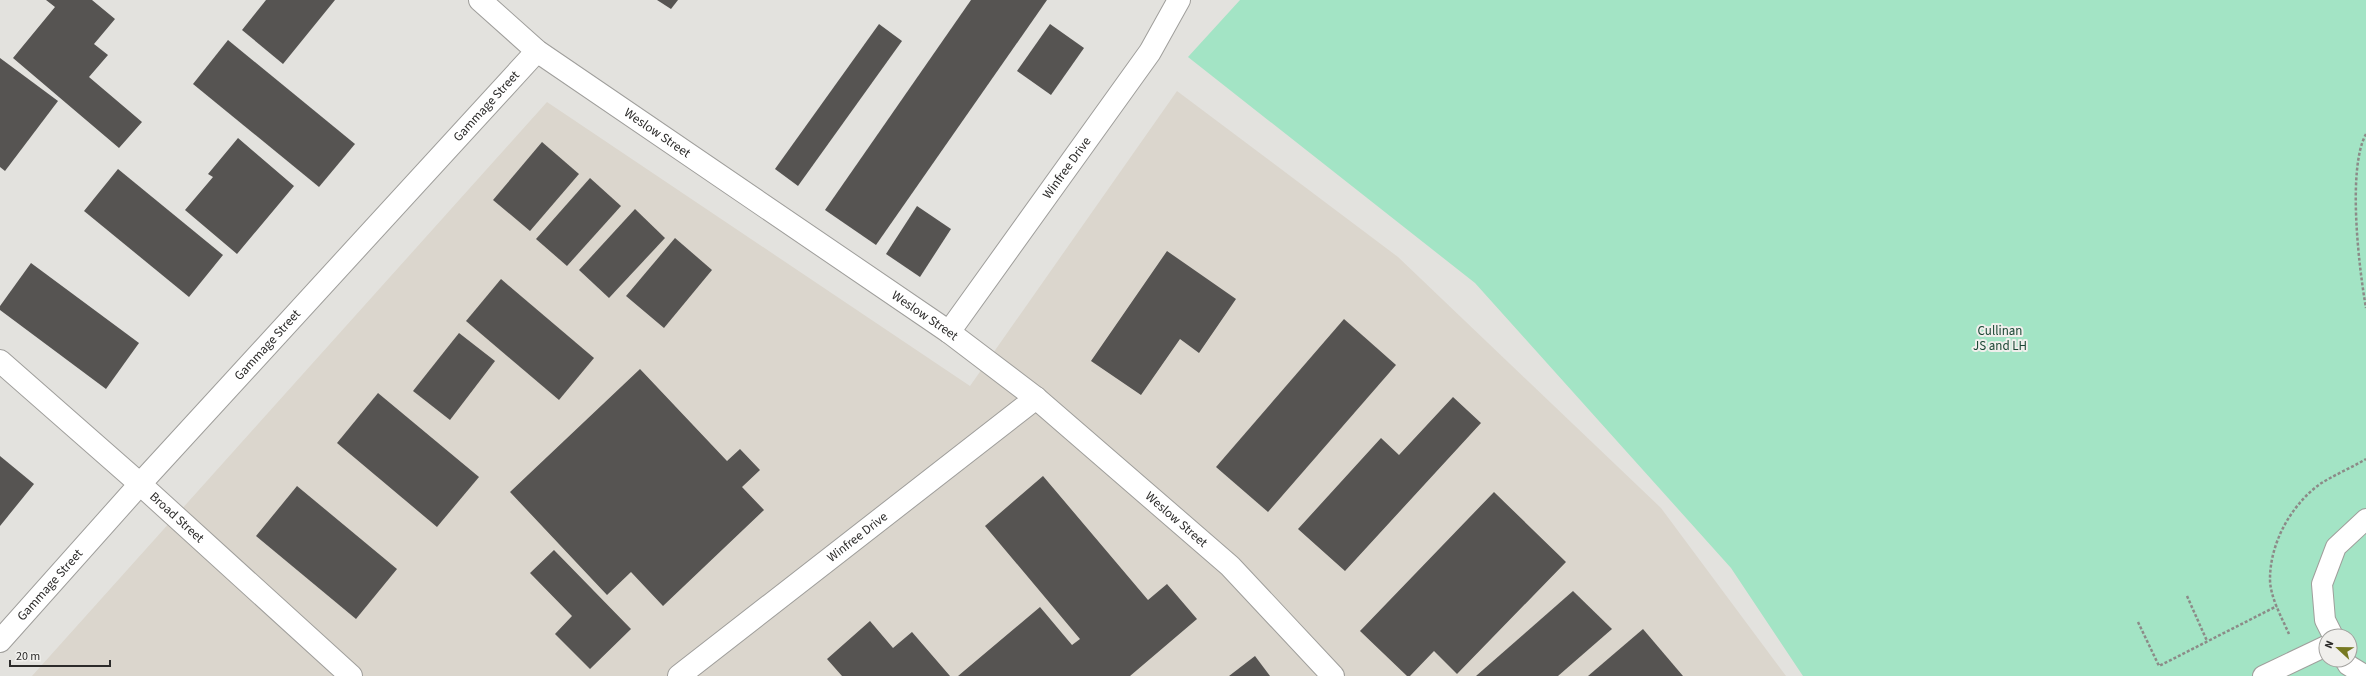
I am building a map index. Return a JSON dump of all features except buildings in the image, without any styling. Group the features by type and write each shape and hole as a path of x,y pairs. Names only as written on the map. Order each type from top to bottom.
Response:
{"street":[{"name":"Weslow Street","path":"480,0 537,51 949,332 1036,398 1230,566 1333,676"},
{"name":"Winfree Drive","path":"949,332 1150,52 1179,0"},
{"name":"Gammage Street","path":"0,641 140,484 537,51"},
{"name":"Broad Street","path":"0,361 140,484 351,676"},
{"name":"Winfree Drive","path":"679,676 1036,398"}],"lane":[{"path":"2329,628 2325,620 2322,584 2336,547 2366,519"},
{"path":"2263,676 2318,650"},
{"path":"2353,668 2366,676"}],"path":[{"path":"2366,134 2358,162 2357,230 2360,275 2366,308"},
{"path":"2301,658 2277,606 2270,580 2274,552 2283,527 2299,504 2320,485 2366,459"},
{"path":"2187,596 2207,641"},
{"path":"2138,622 2159,666 2277,606"}],"shaded area":[{"path":"1177,91 1398,257 1661,508 1786,676 32,676 547,102 970,386"}],"green space":[{"name":"Cullinan JS and LH","path":"1240,0 2366,0 2366,676 1803,676 1731,568 1475,283 1188,57"}]}
